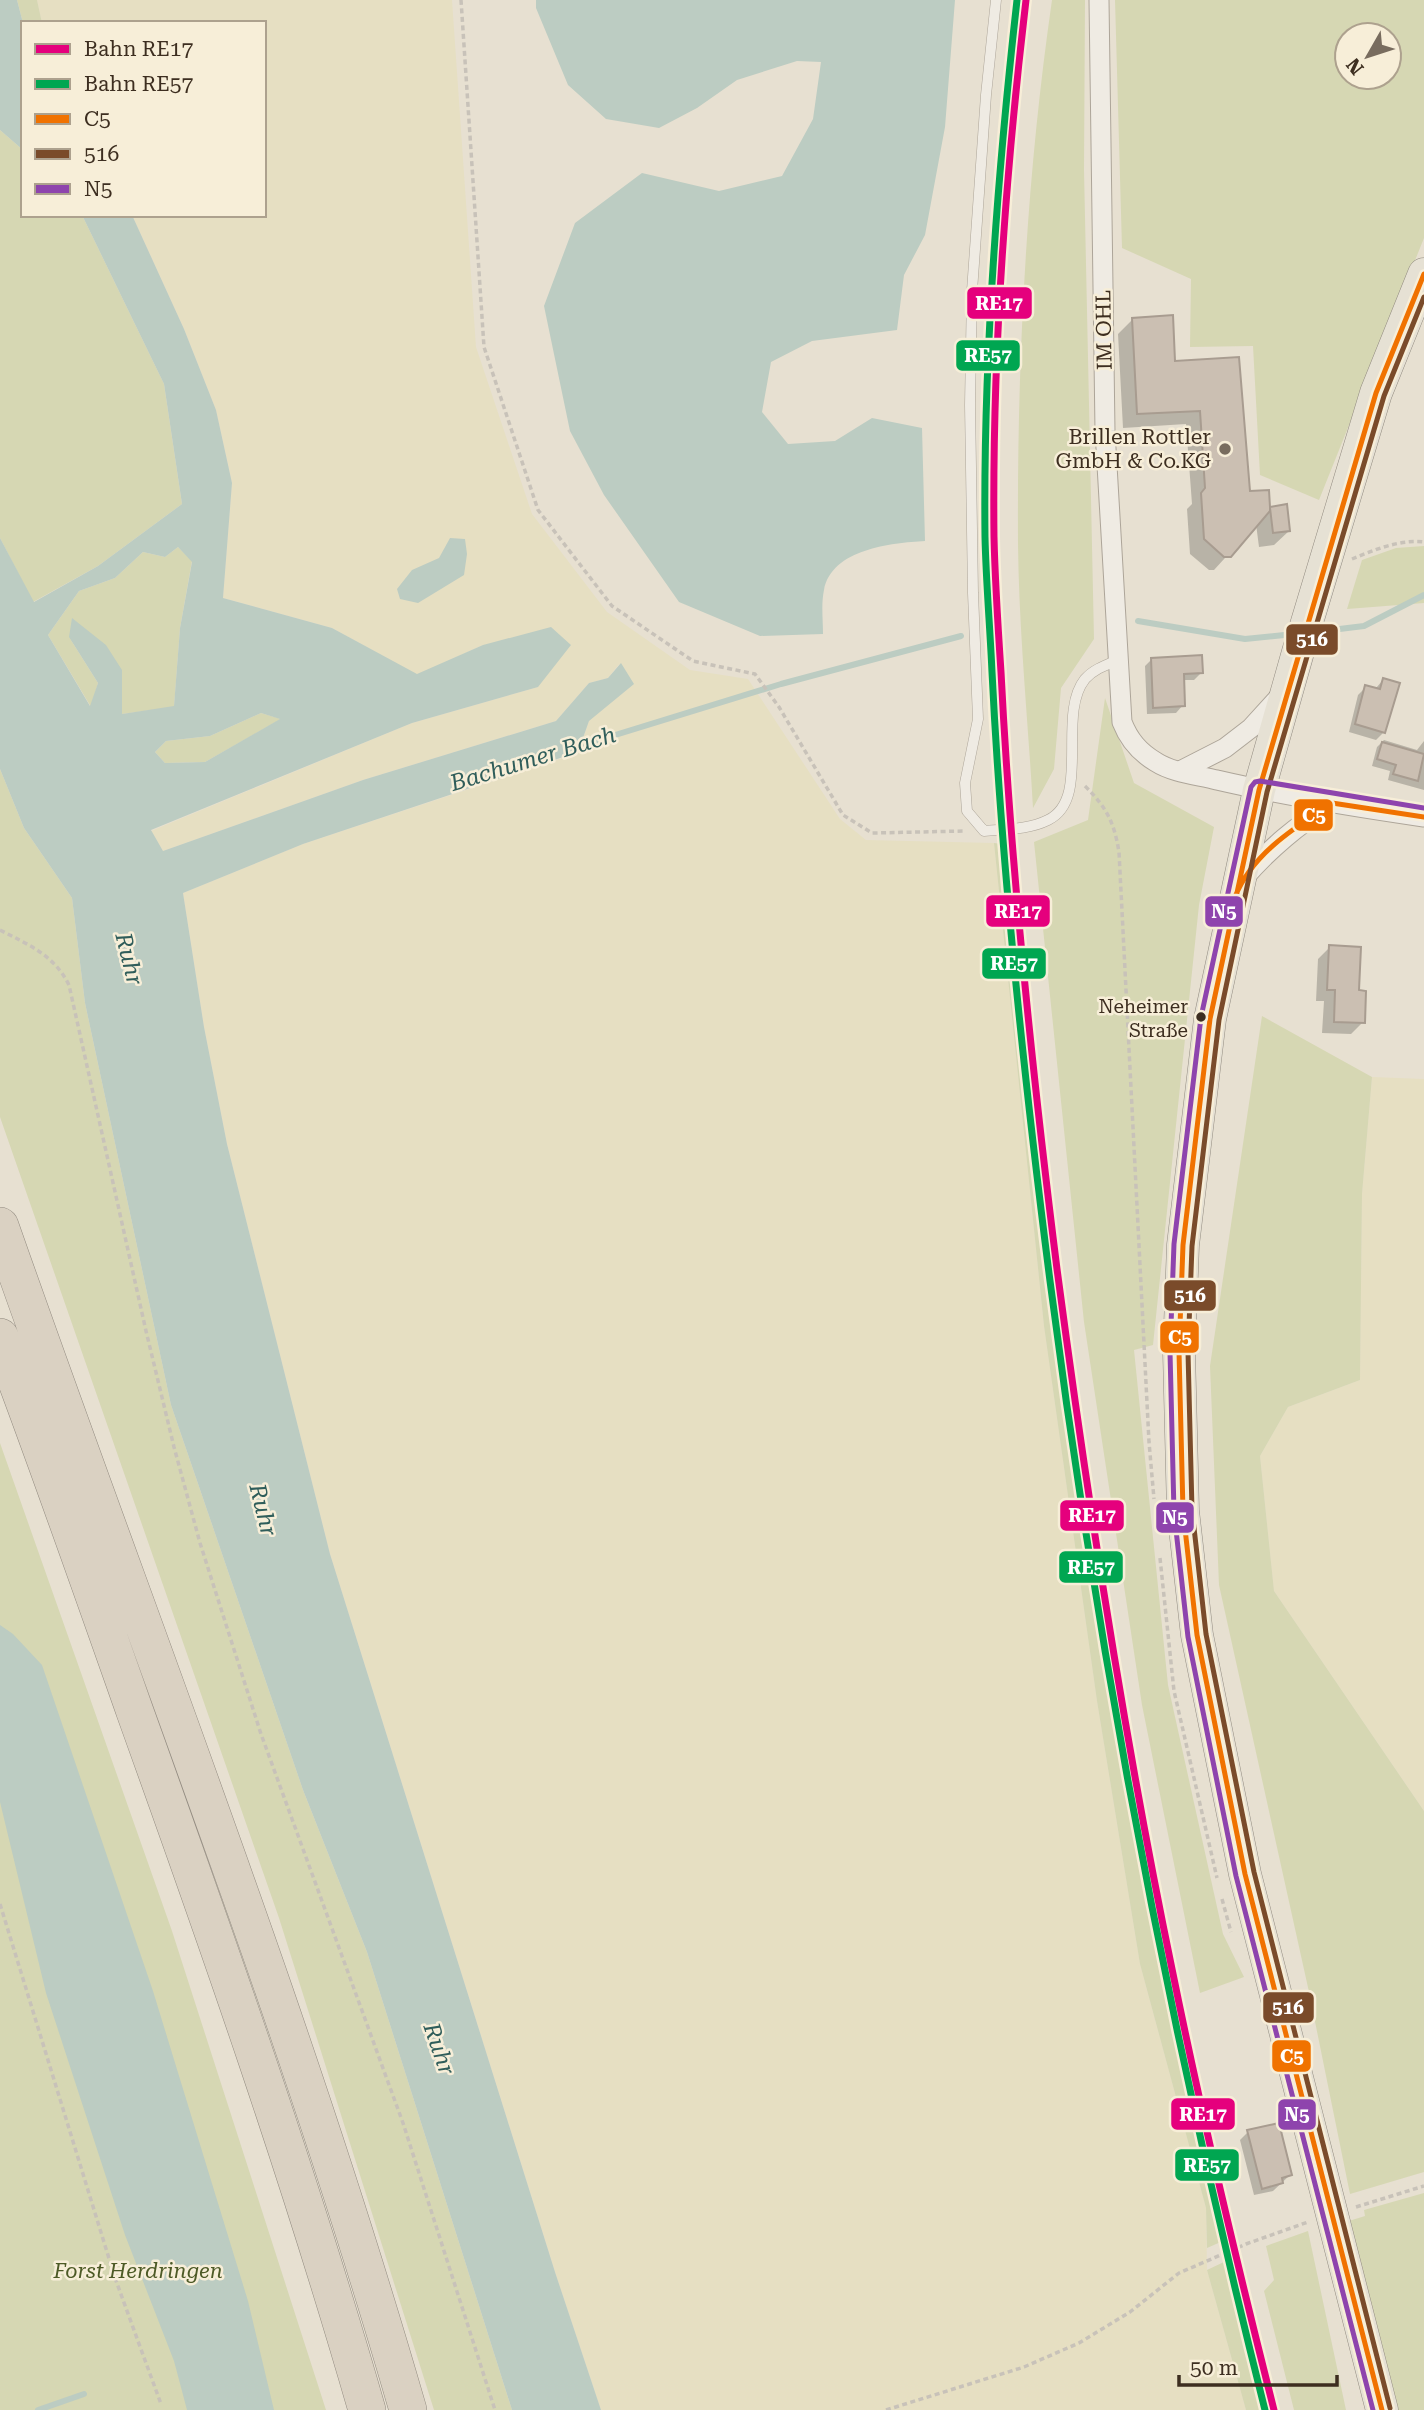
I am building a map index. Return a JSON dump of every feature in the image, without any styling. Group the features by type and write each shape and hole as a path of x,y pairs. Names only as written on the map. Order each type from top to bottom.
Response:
{"highway":[{"path":"0,1226 201,1779 291,2036 368,2269 408,2410"},
{"path":"0,1337 252,2046 330,2283 367,2410"}],"main road":[{"path":"1382,2410 1245,1874 1197,1635 1184,1511 1179,1352 1183,1245 1210,1019 1259,790 1376,393 1424,274"}],"street":[{"name":"IM OHL","path":"1099,0 1105,431 1118,660"},
{"path":"1118,660 1122,722 1128,737 1157,764 1259,790 1424,817"},
{"path":"1180,771 1225,748 1251,729 1287,688"},
{"path":"1238,885 1268,850 1293,828 1332,803"}],"lane":[{"path":"996,0 972,291 970,393 972,580 978,719 965,783 967,811 984,831 1023,829 1050,820 1062,809 1068,797 1072,774 1072,725 1077,692 1099,668 1118,660"}],"path":[{"path":"461,0 484,347 538,510 612,606 694,661 755,674 779,708 843,815 873,833 984,831"},
{"path":"1322,571 1376,549 1414,541 1424,542"},
{"path":"0,930 44,953 56,963 69,985 149,1343 200,1543 261,1734 403,2123 495,2410"},
{"path":"0,1904 114,2278 161,2404"},
{"path":"886,2410 1024,2367 1079,2343 1130,2312 1179,2273 1246,2244 1333,2213 1424,2186"}],"shaded area":[{"path":"37,0 452,0 476,347 532,514 607,612 690,670 748,679 840,819 866,840 994,843 1044,1326 1097,1701 1140,1964 1206,2208 1207,2270 1246,2410 601,2410 555,2272 330,1554 227,1144 204,1027 183,893 303,844 578,753 589,721 620,663 608,678 589,683 556,721 363,780 163,851 151,831 412,723 538,687 483,645 417,675 332,628 223,598 232,483 216,410 184,329 133,217 266,217 266,21 42,21"},
{"path":"1372,1077 1424,1079 1424,1811 1274,1591 1260,1456 1288,1407 1360,1380 1362,1194"}],"green space":[{"path":"17,0 37,0 42,21 22,21"},
{"path":"1052,0 1085,0 1084,170 1094,639 1061,688 1054,769 1033,808 1019,577 1019,408 1030,203"},
{"path":"1115,0 1424,0 1424,238 1319,500 1260,475 1253,346 1190,347 1191,279 1122,248"},
{"path":"0,130 21,148 21,217 83,217 164,384 182,504 98,566 33,602 0,538"},
{"path":"1424,546 1424,603 1347,609 1362,560 1396,548"},
{"path":"178,547 192,561 180,628 174,707 122,714 69,637 98,683 91,707 48,635 79,591 115,578 143,552 165,557"},
{"path":"1105,698 1134,783 1214,827 1199,905 1153,1345 1134,1350 1168,1685 1223,1934 1244,1977 1200,1993 1142,1705 1084,1322 1034,842 1088,820"},
{"path":"261,713 281,719 205,762 165,763 155,752 166,741 210,736"},
{"path":"0,769 24,828 72,898 85,1003 171,1405 303,1790 367,1952 512,2410 434,2410 279,1918 0,1117"},
{"path":"994,843 1002,844 1036,1179 1086,1535 1113,1701 1161,1962 1223,2241 1207,2248 1206,2208 1140,1964 1097,1701 1044,1326"},
{"path":"1262,1016 1372,1077 1362,1194 1360,1380 1288,1407 1260,1456 1274,1591 1424,1811 1424,2172 1350,2194 1309,1992 1219,1585 1210,1366"},
{"name":"Forst Herdringen","path":"0,1443 172,1931 326,2410 0,2410"},
{"path":"1424,2193 1424,2410 1398,2410 1349,2221 1365,2216 1364,2210"},
{"path":"1308,2231 1346,2410 1294,2410 1264,2291 1274,2280 1266,2246"},
{"path":"1226,2261 1265,2410 1246,2410 1207,2270"}],"water":[{"path":"0,0 17,0 22,21 21,148 0,130"},
{"path":"536,0 955,0 945,127 925,235 904,275 897,330 812,341 771,362 762,412 788,444 835,441 872,418 922,428 925,541 865,551 838,565 829,576 824,590 823,634 760,636 679,602 604,495 570,431 544,306 575,223 642,173 719,191 782,176 813,119 821,62 797,61 737,80 697,108 659,128 606,119 568,85 536,8"},
{"name":"Ruhr","path":"83,217 133,217 184,329 216,410 232,483 223,598 332,628 417,674 483,645 551,627 571,645 538,687 412,723 151,830 163,851 363,780 556,721 589,683 608,678 621,663 634,684 589,721 578,752 303,844 183,893 204,1027 227,1144 330,1554 555,2272 601,2410 512,2410 367,1952 303,1790 171,1405 85,1003 72,898 24,828 0,769 0,538 34,602 98,566 182,504 164,384","holes":["178,547 192,562 180,628 174,706 122,714 122,670 106,645 72,618 69,637 98,683 90,706 48,635 79,591 115,578 143,552 165,557","261,713 280,719 205,762 165,763 155,752 166,741 210,736"]},
{"path":"450,538 465,539 467,554 464,575 418,603 400,599 397,589 412,570 439,558"},
{"path":"0,1625 13,1634 42,1665 153,1991 248,2301 274,2410 187,2410 174,2361 125,2235 46,1993 0,1802"}],"building":[{"name":"Brillen Rottler GmbH & Co.KG","path":"1173,315 1175,361 1239,357 1250,491 1269,490 1270,507 1287,504 1290,531 1273,533 1270,508 1231,557 1224,557 1204,539 1201,493 1205,488 1200,411 1137,414 1132,318"},
{"path":"1202,655 1203,673 1184,674 1185,706 1153,708 1151,658"},
{"path":"1383,678 1400,683 1385,733 1355,724 1365,685 1380,689"},
{"path":"1382,742 1424,754 1418,781 1393,774 1396,765 1377,759"},
{"path":"1329,945 1361,947 1359,990 1366,991 1365,1023 1334,1022 1335,990 1327,990"},
{"path":"1279,2123 1292,2175 1282,2178 1283,2183 1262,2189 1247,2130"}],"waterway":[{"name":"Bachumer Bach","path":"1315,632 1364,626 1424,595"},
{"name":"Bachumer Bach","path":"1138,621 1245,639 1294,634"},
{"name":"Bachumer Bach","path":"573,748 781,684 961,636"},
{"path":"38,2410 84,2394"}],"rail line":[{"name":"RE57","path":"1017,0 993,268 985,470 986,554 996,748 1015,976 1040,1205 1069,1424 1115,1707 1199,2130 1265,2410"},
{"name":"RE17","path":"1026,0 1001,268 995,403 994,537 1010,821 1031,1045 1081,1444 1138,1795 1195,2080 1274,2410"}],"transit line":[{"name":"C5","path":"1382,2410 1245,1874 1197,1635 1183,1511 1179,1352 1183,1245 1210,1019 1259,790 1376,393 1424,274"},
{"name":"516","path":"1390,2408 1254,1872 1206,1634 1192,1510 1188,1352 1192,1246 1219,1020 1267,792 1384,396 1424,297"},
{"name":"N5","path":"1373,2410 1236,1876 1188,1637 1174,1512 1170,1352 1174,1244 1201,1017 1251,787 1260,781 1424,808"},
{"name":"C5","path":"1235,897 1242,882 1263,855 1289,832 1332,803 1424,817"}],"place":[{"name":"Brillen Rottler GmbH & Co.KG","path":"1225,449"},
{"name":"Neheimer Straße","path":"1201,1017"}]}
